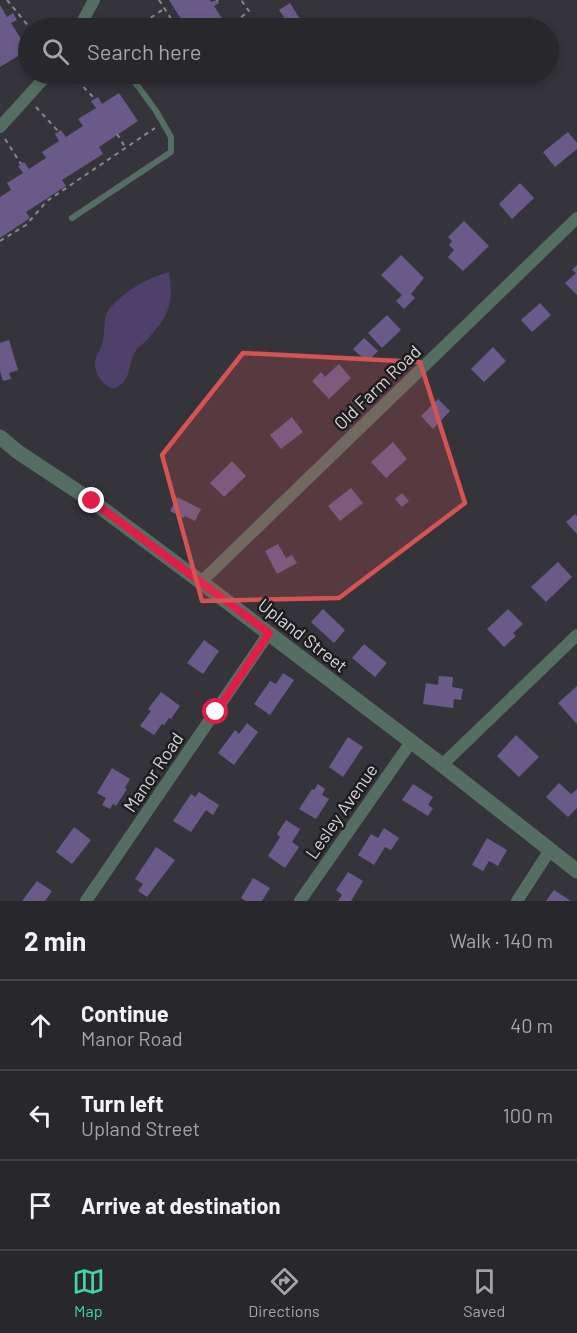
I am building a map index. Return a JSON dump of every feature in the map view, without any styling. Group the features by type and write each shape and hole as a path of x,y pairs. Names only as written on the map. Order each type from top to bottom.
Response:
{"street":[{"path":"85,18 94,0"},
{"path":"2,133 40,84"},
{"name":"Old Farm Road","path":"201,582 577,218"},
{"name":"Upland Street","path":"0,437 18,452 92,501 269,633 577,871"},
{"name":"Manor Road","path":"86,901 269,633"},
{"path":"442,765 577,634"},
{"name":"Lesley Avenue","path":"300,901 411,742"},
{"path":"517,901 550,850"}],"lane":[{"path":"72,218 171,152 171,137 136,84"}],"path":[{"path":"8,0 22,18"},
{"path":"159,0 171,18"},
{"path":"240,18 249,11 241,0"},
{"path":"150,18 165,8"},
{"path":"81,84 95,99"},
{"path":"35,106 58,131"},
{"path":"0,241 26,225 47,201 163,123"},
{"path":"2,133 21,164"},
{"path":"117,134 126,148"}],"highlighted area":[{"path":"243,353 420,362 465,503 339,598 202,601 162,455"}],"shaded area":[{"path":"169,272 171,293 165,316 147,340 137,349 124,381 114,389 106,385 100,379 95,366 103,339 105,320 110,308 137,286"}],"building":[{"path":"169,0 210,0 211,2 217,0 219,3 214,6 222,18 180,18"},
{"path":"290,3 299,18 284,18 279,10"},
{"path":"0,5 7,17 13,13 17,20 11,23 18,34 18,56 0,67"},
{"path":"119,93 138,121 99,147 103,154 62,180 66,186 26,212 30,218 0,238 0,197 11,190 7,183 23,173 18,166 24,162 29,169 46,158 42,152 59,141 55,134 61,130 66,137 83,126 78,119 96,108 91,101 98,97 102,104"},
{"path":"568,132 577,143 577,149 555,167 543,152"},
{"path":"520,183 534,198 512,219 499,204"},
{"path":"464,221 489,246 463,271 448,257 454,250 449,245 452,241 448,237"},
{"path":"401,255 424,278 411,294 415,298 404,309 396,301 402,295 381,275"},
{"path":"577,265 577,295 565,283 576,273 572,270"},
{"path":"540,303 551,315 532,332 521,320"},
{"path":"387,315 401,330 382,348 368,333"},
{"path":"364,338 378,351 367,362 353,349"},
{"path":"9,340 18,370 9,373 11,379 3,381 0,371 0,343"},
{"path":"493,347 506,361 484,382 471,369"},
{"path":"339,364 351,378 329,399 312,381 321,372 325,377"},
{"path":"438,399 450,411 433,429 421,416"},
{"path":"292,417 303,432 281,449 270,435"},
{"path":"393,442 407,459 386,478 371,462"},
{"path":"232,461 246,476 224,497 210,483"},
{"path":"351,488 363,503 340,521 328,506"},
{"path":"402,493 409,501 402,507 395,499"},
{"path":"177,497 201,509 195,521 170,511"},
{"path":"575,514 577,516 577,534 566,522"},
{"path":"278,544 286,558 292,555 297,563 277,574 265,551"},
{"path":"558,562 572,577 546,602 531,587"},
{"path":"323,609 345,630 334,643 311,622"},
{"path":"508,609 523,624 513,633 516,636 504,647 487,629"},
{"path":"204,640 219,651 203,674 187,663"},
{"path":"364,644 387,663 375,677 352,658"},
{"path":"283,673 294,680 270,715 254,704 270,681 276,684"},
{"path":"439,676 453,677 452,687 463,689 461,700 454,699 453,708 423,704 426,683 438,685"},
{"path":"577,686 577,724 558,703"},
{"path":"161,692 180,706 171,719 169,718 164,725 162,724 154,735 140,726 151,711 148,709"},
{"path":"247,723 258,732 234,765 218,753 235,730 239,734"},
{"path":"516,735 539,757 519,777 497,756"},
{"path":"348,737 363,747 343,777 329,767"},
{"path":"112,768 130,779 125,788 127,789 116,806 113,804 110,809 102,805 106,798 97,793"},
{"path":"559,783 571,794 577,789 577,808 568,817 546,797"},
{"path":"318,784 325,789 322,795 329,799 316,819 299,809"},
{"path":"413,784 433,797 428,805 433,808 428,816 402,800"},
{"path":"199,792 219,805 213,815 206,810 191,832 173,821 191,794 195,797"},
{"path":"286,820 300,829 292,842 299,847 285,868 268,856 280,837 277,834"},
{"path":"74,827 91,840 72,864 56,852"},
{"path":"384,828 399,838 391,850 385,847 374,865 358,855 371,834 378,838"},
{"path":"487,838 507,850 498,866 489,861 483,871 472,865"},
{"path":"156,847 175,860 147,897 138,891 143,884 135,879"},
{"path":"348,872 363,881 351,901 338,901 342,895 336,890"},
{"path":"253,878 270,888 262,901 246,901 241,898"},
{"path":"37,881 52,891 45,901 22,901"},
{"path":"554,890 571,901 546,901"}],"route":[{"path":"92,501 269,633 216,712"}]}
